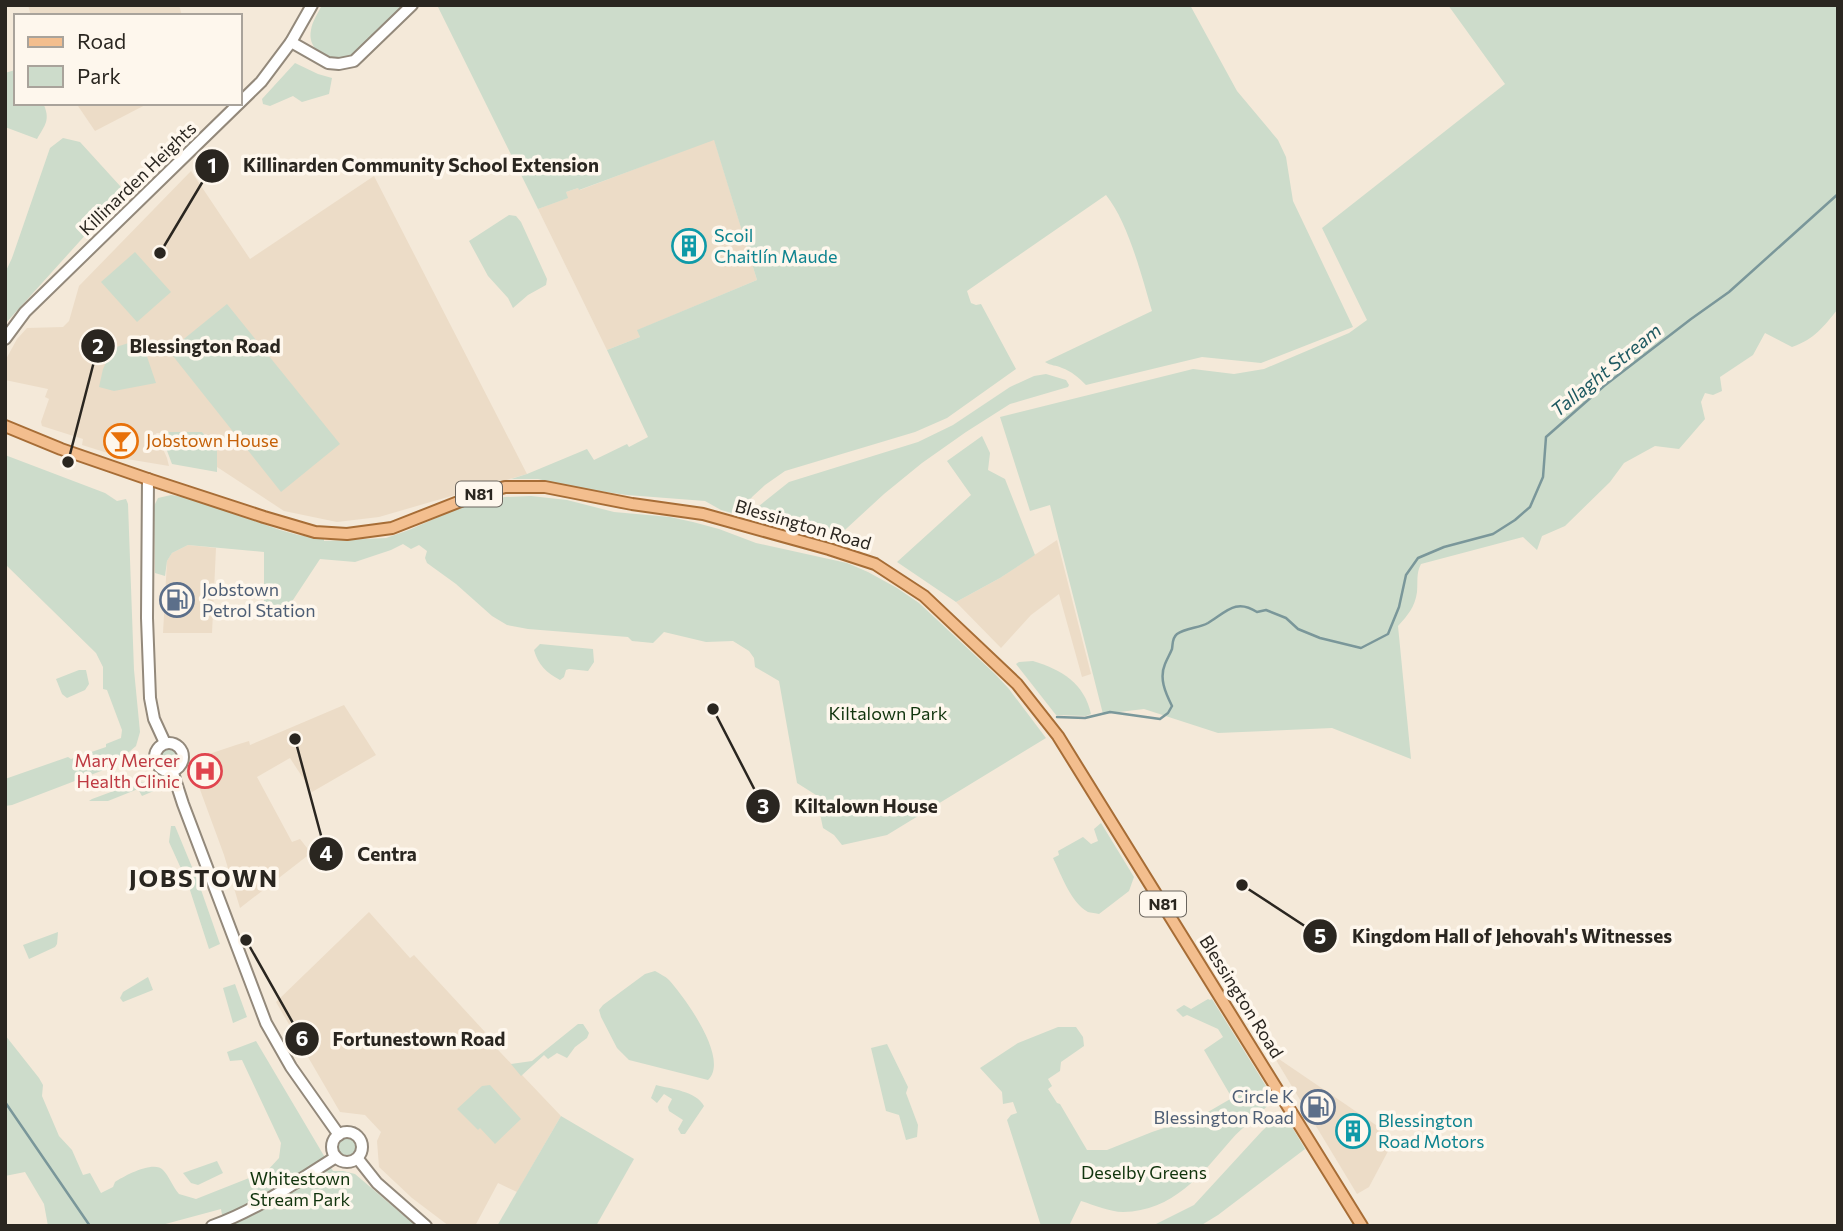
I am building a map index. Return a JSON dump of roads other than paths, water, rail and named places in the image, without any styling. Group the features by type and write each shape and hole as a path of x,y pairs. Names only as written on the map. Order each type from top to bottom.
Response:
{"main road":[{"name":"Blessington Road","path":"5,426 61,449 148,479 315,532 347,534 392,528 471,497 505,487 545,487 632,504 703,514 875,564 925,596 1017,684 1058,736 1362,1226"}],"street":[{"name":"Killinarden Heights","path":"242,102 266,76 291,42 312,5"},
{"path":"291,42 328,63 354,61 412,5"},
{"name":"Killinarden Heights","path":"5,339 25,312 239,105"},
{"path":"148,479 147,618 150,698 154,719 165,743"},
{"path":"165,743 176,745 183,754 181,763 172,770 160,768 155,758 158,747 165,743"},
{"path":"172,770 266,1023 291,1067 339,1135"},
{"path":"353,1133 361,1140 362,1150 354,1161 344,1162 336,1157 332,1148 339,1135 353,1133"},
{"path":"212,1226 275,1196 336,1157"},
{"path":"358,1158 377,1183 426,1226"}],"waterway":[{"name":"Tallaght Stream","path":"1057,717 1085,718 1110,712 1160,719 1172,706 1165,690 1163,674 1174,637 1208,623 1237,606 1257,612 1266,610 1286,618 1298,629 1320,638 1361,648 1388,634 1399,607 1406,575 1418,558 1444,547 1493,534 1515,520 1530,507 1543,477 1546,437 1604,386 1729,292 1838,194"},
{"path":"5,1102 90,1226"}],"place":[{"name":"Scoil Chaitlín Maude","path":"689,246"},
{"name":"Killinarden Community School Extension","path":"160,253"},
{"name":"Jobstown House","path":"121,441"},
{"name":"Blessington Road","path":"68,462"},
{"name":"Jobstown Petrol Station","path":"177,600"},
{"name":"Kiltalown House","path":"713,709"},
{"name":"Centra","path":"295,739"},
{"name":"Mary Mercer Health Clinic","path":"205,771"},
{"name":"Kingdom Hall of Jehovah's Witnesses","path":"1242,885"},
{"name":"Fortunestown Road","path":"246,940"},
{"name":"Circle K Blessington Road","path":"1318,1107"},
{"name":"Blessington Road Motors","path":"1353,1131"}],"district":[{"name":"JOBSTOWN","path":"204,879"}],"park label":[{"name":"Kiltalown Park","path":"888,714"},
{"name":"Deselby Greens","path":"1144,1173"},
{"name":"Whitestown Stream Park","path":"300,1189"}]}
